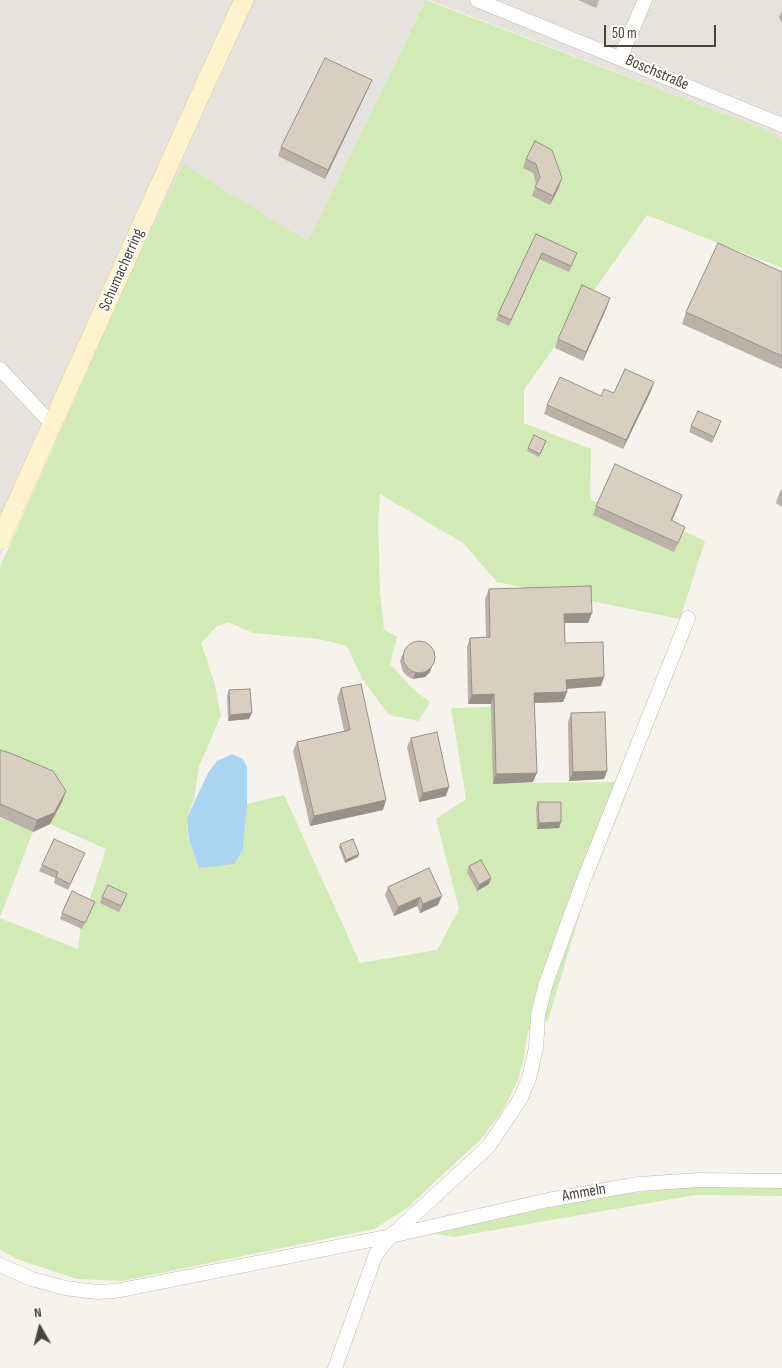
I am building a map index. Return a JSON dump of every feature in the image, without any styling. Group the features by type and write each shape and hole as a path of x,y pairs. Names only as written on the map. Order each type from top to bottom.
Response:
{"main road":[{"name":"Schumacherring","path":"0,540 244,0"}],"street":[{"name":"Boschstraße","path":"477,0 782,125"},
{"path":"620,58 646,0"},
{"path":"0,370 52,424"},
{"path":"335,1368 376,1254 391,1236 488,1147 521,1098 529,1078 536,1048 538,1015 546,983 583,882 688,618"},
{"name":"Ammeln","path":"0,1266 32,1279 65,1288 97,1292 116,1291 391,1236 548,1200 639,1184 699,1180 782,1181"}],"shaded area":[{"path":"0,0 426,0 308,243 183,164 0,557"},
{"path":"429,0 782,0 782,141 764,129"}],"green space":[{"path":"426,0 764,129 782,141 782,268 647,215 524,390 524,423 591,449 590,500 677,528 705,541 680,619 497,582 463,543 380,494 378,522 380,592 384,629 397,637 390,664 414,690 430,702 419,721 389,715 363,680 347,646 319,639 253,633 228,622 216,627 201,643 214,681 221,716 199,766 194,799 187,818 188,839 199,868 243,850 247,804 284,795 360,963 437,950 459,909 436,819 466,799 451,708 496,707 502,783 631,782 585,897 548,1020 528,1030 518,1080 502,1112 481,1139 407,1208 374,1229 122,1281 77,1279 19,1260 0,1250 0,918 78,949 81,925 106,849 50,824 62,802 0,763 0,567 128,279 183,164 308,242"},
{"path":"0,818 33,832 0,917"},
{"path":"699,1184 782,1185 782,1196 695,1195 454,1237 422,1232 547,1205"}],"water":[{"path":"232,754 243,759 247,767 247,804 243,850 234,864 199,868 189,840 187,818 208,773 217,761"}],"building":[{"path":"325,58 372,80 328,170 281,147"},
{"path":"535,141 552,150 562,178 553,196 535,187 540,177 536,164 526,159"},
{"path":"536,234 577,253 571,266 542,253 511,320 498,314"},
{"path":"718,243 782,272 782,356 686,312"},
{"path":"582,285 610,298 586,352 558,339"},
{"path":"625,369 654,382 626,440 547,405 560,377 601,396 604,389 614,393"},
{"path":"698,411 721,421 714,437 691,426"},
{"path":"534,435 546,441 540,454 528,448"},
{"path":"615,464 682,495 671,520 685,527 678,543 596,506"},
{"path":"591,586 592,613 564,614 565,643 603,642 604,677 566,680 567,692 534,693 537,773 496,774 494,694 472,695 470,638 490,637 489,589"},
{"path":"419,641 425,642 430,646 434,651 434,663 430,668 425,672 419,673 413,672 408,668 404,663 403,657 404,651 408,646 413,642"},
{"path":"361,684 386,800 314,816 297,742 350,730 341,688"},
{"path":"250,689 252,713 230,715 229,690"},
{"path":"605,712 607,771 573,772 571,713"},
{"path":"437,732 449,787 423,793 411,738"},
{"path":"0,750 53,771 66,791 54,813 37,820 0,804"},
{"path":"538,802 561,802 561,822 539,823"},
{"path":"54,839 85,853 70,884 56,877 58,872 42,865"},
{"path":"353,839 359,854 346,860 340,844"},
{"path":"481,860 491,878 479,885 469,866"},
{"path":"429,868 442,896 423,904 420,897 398,907 388,887"},
{"path":"108,885 127,894 121,906 102,897"},
{"path":"72,891 95,902 85,923 62,913"}]}
